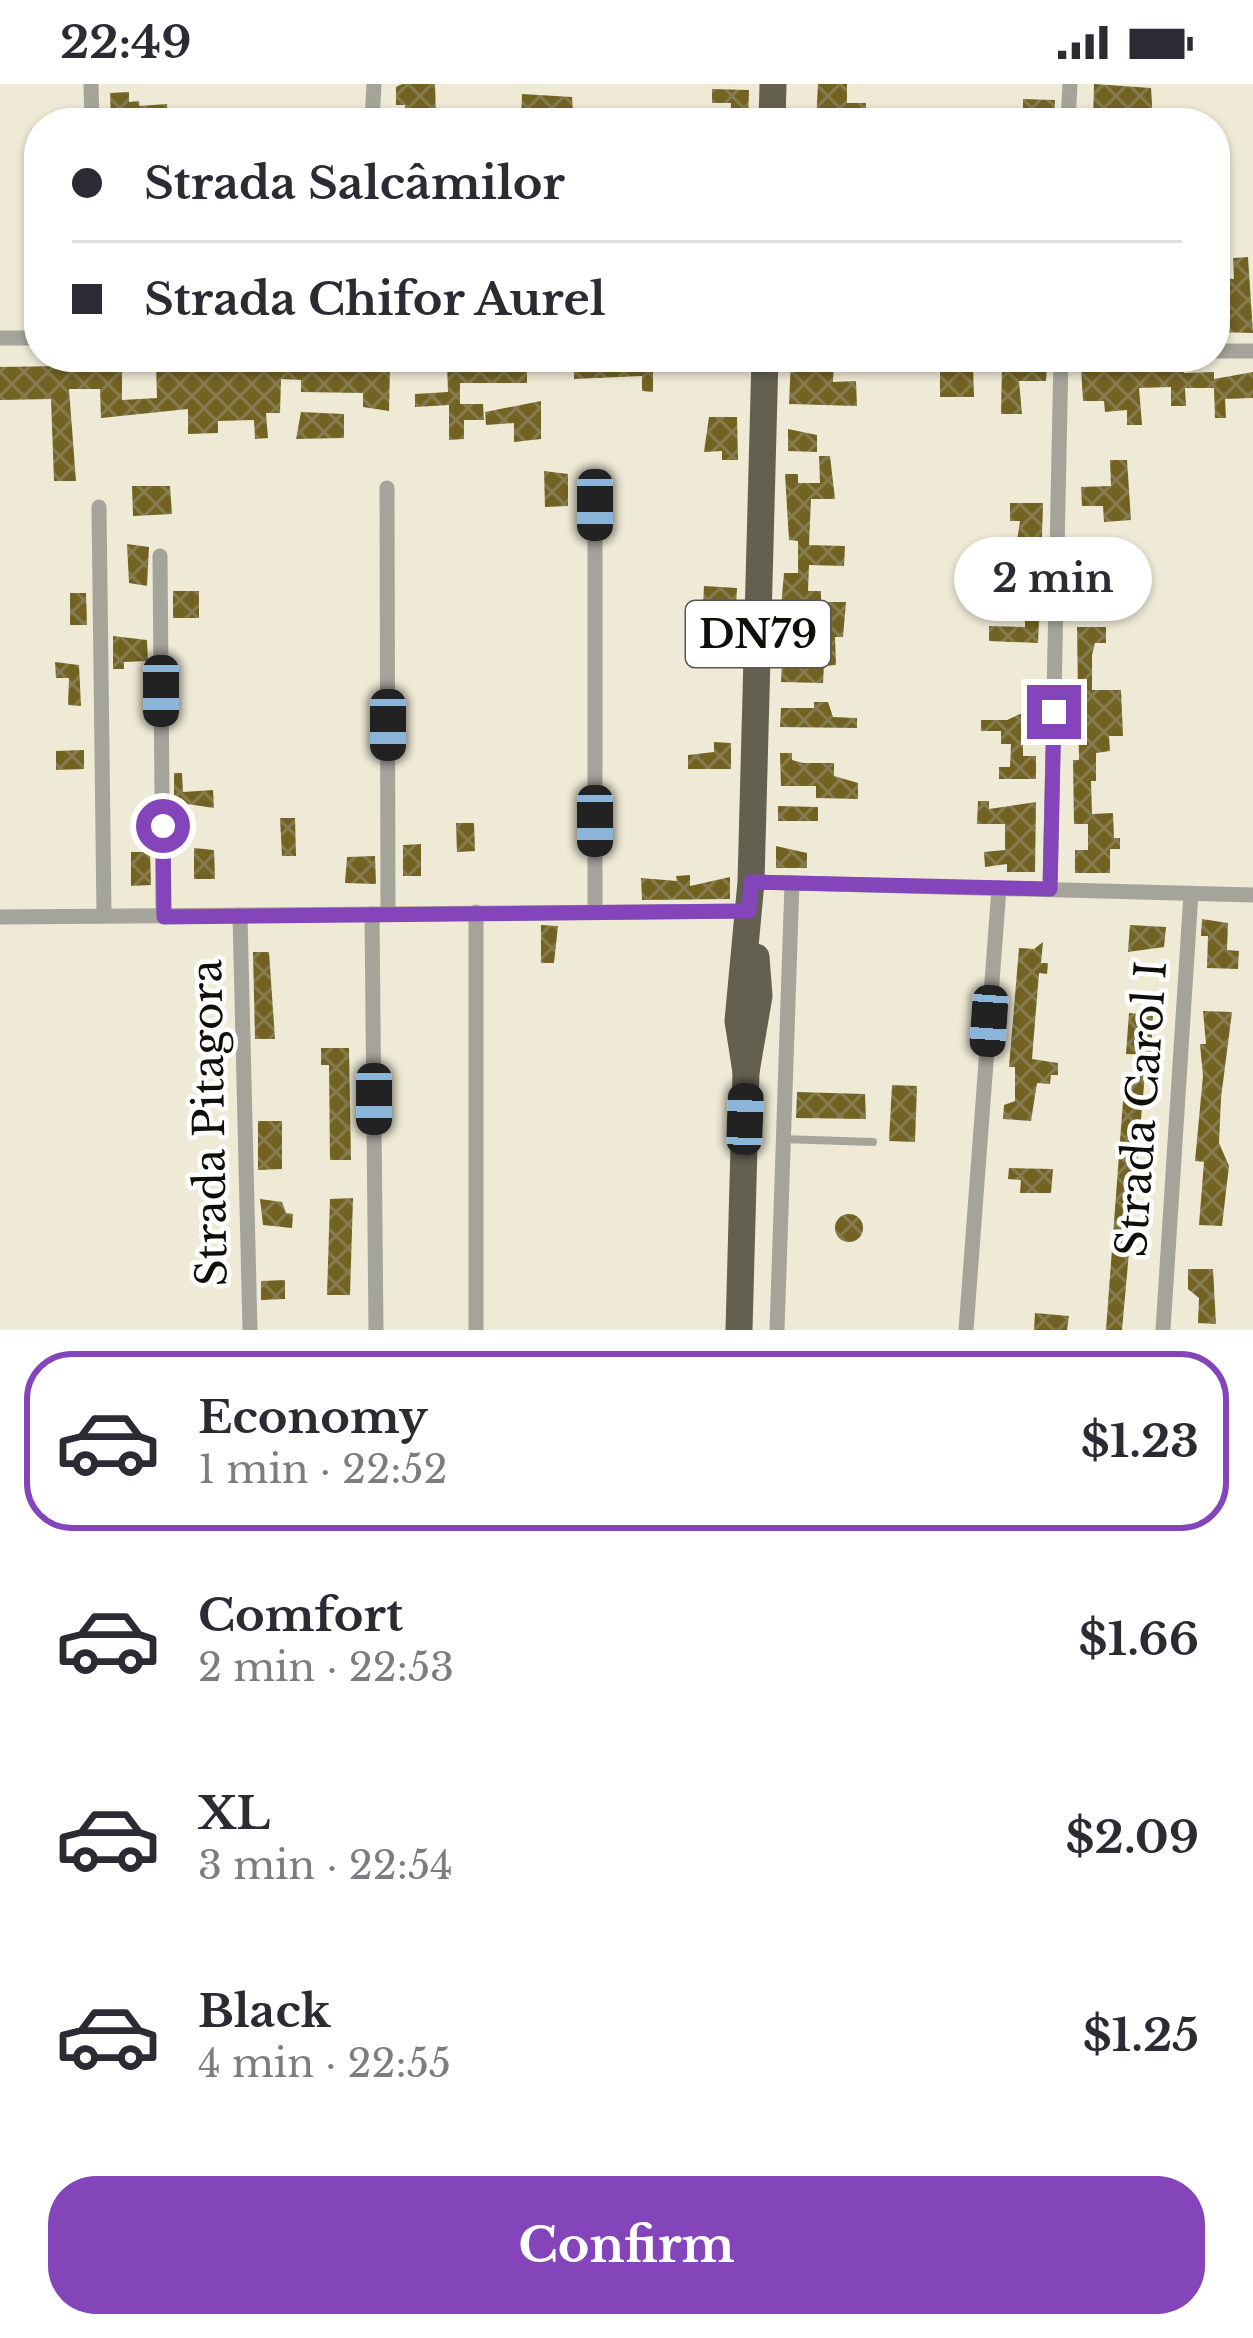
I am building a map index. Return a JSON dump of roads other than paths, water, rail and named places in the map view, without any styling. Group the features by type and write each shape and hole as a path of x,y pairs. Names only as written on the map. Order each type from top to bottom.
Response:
{"highway":[{"name":"DN79","path":"740,1330 746,1072 738,1022 751,882 765,372"}],"street":[{"path":"1050,889 1061,372"},
{"path":"376,1330 387,488"},
{"path":"595,505 595,912"},
{"path":"99,507 104,916"},
{"path":"160,556 164,917"},
{"path":"751,882 1253,895"},
{"path":"777,1330 782,1069 792,883"},
{"path":"966,1330 999,888"},
{"name":"Strada Carol I","path":"1162,1330 1191,893"},
{"path":"0,917 749,911"},
{"path":"476,913 476,1330"},
{"name":"Strada Pitagora","path":"240,915 250,1330"},
{"path":"746,1072 782,1069"}],"lane":[{"path":"781,1139 873,1142"}]}
